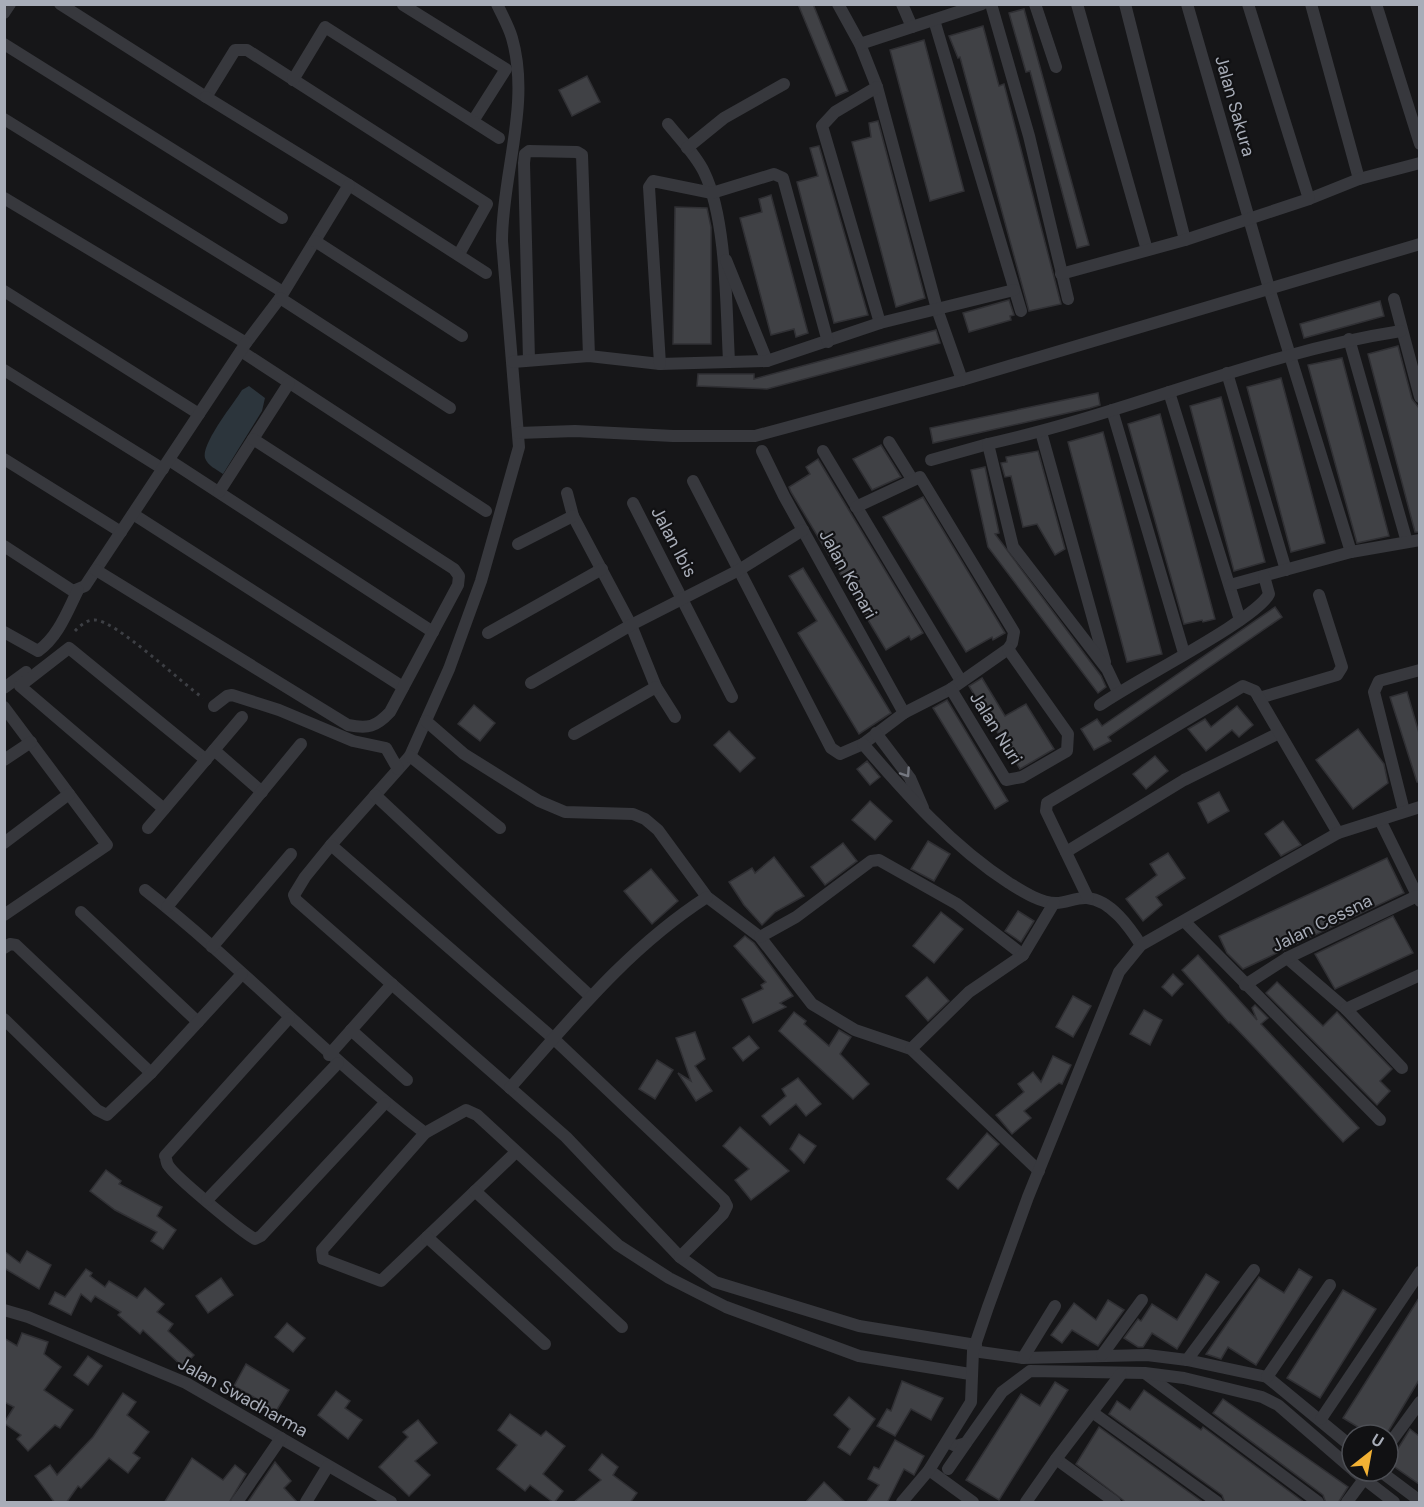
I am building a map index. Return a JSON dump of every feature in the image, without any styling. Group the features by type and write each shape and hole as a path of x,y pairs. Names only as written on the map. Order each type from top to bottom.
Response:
{"street":[{"path":"4,13 10,4"},
{"path":"60,4 486,273"},
{"path":"403,4 506,69 473,121"},
{"path":"497,4 512,37 518,67 515,136 502,214 519,447 481,581 449,669 410,756 331,845 297,887 294,895 296,900 566,1137 680,1257 715,1282 973,1359"},
{"path":"838,4 860,44 877,87 938,309 962,380"},
{"path":"902,4 912,27"},
{"path":"860,44 982,4"},
{"path":"991,4 1029,136 1068,299"},
{"path":"1035,4 1056,67"},
{"path":"1077,4 1147,250"},
{"path":"1125,4 1185,240"},
{"name":"Jalan Sakura","path":"1187,4 1269,288 1351,552"},
{"path":"1248,4 1309,200"},
{"path":"1311,4 1359,179"},
{"path":"1376,4 1419,144"},
{"path":"934,20 1021,312"},
{"path":"293,80 325,27 499,138"},
{"path":"4,44 282,218"},
{"path":"206,98 235,50 240,48 293,80 487,204 459,254"},
{"path":"687,148 724,118 784,84"},
{"path":"877,87 835,112 822,126 880,323"},
{"path":"4,119 282,295 450,408"},
{"path":"668,124 705,173 712,193 722,250 729,361"},
{"path":"529,360 524,163 525,154 530,151 577,152 582,155 589,356"},
{"path":"1061,274 1185,240 1309,200 1359,179 1419,163"},
{"path":"660,364 649,185 653,181 712,193 774,174 783,178 828,342"},
{"path":"4,632 38,651 48,644 78,591 85,586 243,347 282,295 349,185"},
{"path":"4,198 243,347 289,383 486,511"},
{"path":"315,241 462,336"},
{"path":"518,433 575,431 672,436 755,436 962,380 1419,244"},
{"path":"722,250 766,361"},
{"path":"513,362 589,356 660,364 766,361 880,323 1014,290"},
{"path":"4,291 199,414"},
{"path":"1394,299 1419,397"},
{"path":"931,460 1041,432 1291,353 1349,339 1401,331"},
{"path":"1349,339 1407,542"},
{"path":"4,370 166,465 219,492 433,632"},
{"path":"1227,373 1286,570"},
{"path":"219,492 289,383"},
{"path":"1168,392 1240,620"},
{"path":"1112,410 1184,652"},
{"path":"1041,432 1107,669 1118,692"},
{"path":"96,570 348,725 364,728 378,725 390,712 458,585 459,576 454,569 253,439"},
{"path":"889,442 912,479"},
{"path":"988,444 1013,547 1107,669"},
{"name":"Jalan Kenari","path":"762,450 803,530 904,713"},
{"path":"823,451 956,685"},
{"path":"4,459 122,532"},
{"path":"693,481 831,748 840,754 862,744 904,713 956,685 1008,649 1014,632 920,477 856,507"},
{"path":"567,493 573,516 631,625 656,687 675,717"},
{"name":"Jalan Ibis","path":"633,503 732,697"},
{"path":"133,514 403,687"},
{"path":"518,544 573,516"},
{"path":"531,683 631,625 739,570 803,530"},
{"path":"1230,585 1351,552 1419,540"},
{"path":"4,546 73,591 78,591"},
{"path":"488,633 602,569"},
{"path":"1100,705 1240,620 1266,600 1269,594 1264,576"},
{"path":"1259,698 1341,672 1342,667 1319,595"},
{"path":"164,809 20,686 69,648 262,792"},
{"name":"Jalan Nuri","path":"956,685 1006,780 1022,777 1066,751 1068,734 1008,649"},
{"path":"4,688 41,660"},
{"path":"1404,811 1374,692 1378,681 1419,670"},
{"path":"1088,898 1046,811 1047,803 1236,688 1243,686 1250,687 1259,698 1338,833"},
{"path":"574,734 656,687"},
{"path":"214,705 232,695 279,710 335,734 376,748 386,748 398,769"},
{"path":"4,707 107,845 4,915"},
{"path":"148,828 242,717"},
{"path":"426,721 464,754 539,801 565,812 633,814 645,819 658,830 707,897 760,938 812,1004 855,1030 911,1049 1039,1171"},
{"path":"876,733 910,778 927,818"},
{"path":"1066,852 1184,780 1280,734"},
{"path":"4,760 31,742"},
{"path":"167,907 301,744"},
{"path":"862,744 927,818 1008,882 1029,894 1054,903 1088,898 1114,911 1131,928 1141,945"},
{"path":"410,756 500,828"},
{"path":"4,843 69,794"},
{"path":"375,795 590,996"},
{"path":"902,1503 929,1470 971,1402 973,1359 1039,1171 1119,972 1141,945 1338,833 1419,807"},
{"path":"1380,819 1418,898"},
{"path":"331,845 554,1039 724,1200 727,1206 723,1214 680,1257"},
{"path":"212,947 291,854"},
{"path":"760,938 796,917 871,861 879,860 957,904 1023,955"},
{"path":"145,890 212,947 334,1059 425,1133"},
{"path":"510,1088 590,996 670,921 707,897"},
{"name":"Jalan Cessna","path":"1245,985 1287,958 1418,898"},
{"path":"911,1049 969,992 1023,955 1054,903"},
{"path":"81,912 198,1022"},
{"path":"1184,921 1380,1120"},
{"path":"4,948 10,944 16,945 151,1073"},
{"path":"1287,958 1346,1009 1402,1068"},
{"path":"4,1019 102,1114 110,1114 242,974"},
{"path":"1346,1009 1419,975"},
{"path":"207,1200 334,1059 351,1030 392,984"},
{"path":"289,1018 165,1156 167,1165 246,1235 255,1239 261,1236 385,1102"},
{"path":"351,1030 407,1080"},
{"path":"516,1152 381,1281 323,1259 322,1250 425,1133 466,1110 477,1115 618,1245 669,1278 726,1307 859,1356 973,1359 1147,1355 1187,1360 1267,1377 1340,1436"},
{"path":"475,1191 622,1327"},
{"path":"427,1237 545,1344"},
{"path":"1187,1360 1254,1270"},
{"path":"1321,1419 1419,1272"},
{"path":"1267,1377 1330,1285"},
{"path":"1102,1355 1143,1300"},
{"path":"1023,1358 1055,1306"},
{"name":"Jalan Swadharma","path":"4,1310 28,1317 186,1383 391,1503"},
{"path":"948,1469 1002,1392 1030,1371 1145,1373 1184,1378 1262,1396 1278,1405 1340,1459"},
{"path":"1145,1373 1318,1503"},
{"path":"1026,1503 1056,1459 1121,1374"},
{"path":"1400,1429 1419,1403"},
{"path":"1092,1412 1217,1503"},
{"path":"237,1503 281,1438"},
{"path":"947,1442 956,1446 966,1443"},
{"path":"1056,1459 1115,1503"},
{"path":"306,1503 328,1466"},
{"path":"929,1470 973,1503"},
{"path":"1347,1503 1361,1483"},
{"path":"1375,1483 1394,1503"},
{"path":"1396,1483 1419,1501"}],"path":[{"path":"74,631 82,624 96,619 115,626 214,705"}],"shaded area":[{"path":"249,386 265,398 262,411 223,474 208,463 205,452 213,434 242,390"}],"building":[{"path":"798,4 813,4 848,91 836,96"},
{"path":"1024,9 1089,245 1077,248 1030,71 1026,72 1009,13"},
{"path":"983,26 999,86 1004,84 1061,304 1029,311 960,57 958,58 949,36"},
{"path":"924,40 964,191 930,201 890,50"},
{"path":"587,76 600,102 572,116 559,90"},
{"path":"878,121 925,298 896,307 852,142 871,137 869,123"},
{"path":"819,146 868,315 834,323 797,182 818,176 810,148"},
{"path":"771,195 808,333 796,337 794,329 771,335 740,218 762,212 759,199"},
{"path":"675,207 707,208 711,227 711,344 673,344"},
{"path":"1009,300 1014,315 1010,316 1011,320 969,332 963,313"},
{"path":"1380,301 1384,316 1304,338 1300,324"},
{"path":"936,330 940,343 767,389 697,386 698,374 754,374 754,379"},
{"path":"1398,346 1412,399 1419,408 1419,532 1415,532 1368,354"},
{"path":"1342,358 1389,536 1357,543 1308,365"},
{"path":"1281,378 1325,543 1291,552 1247,387"},
{"path":"1098,393 1100,405 933,443 930,428"},
{"path":"1221,397 1265,562 1234,571 1190,406"},
{"path":"1160,414 1215,619 1203,622 1202,620 1184,624 1128,424"},
{"path":"1103,432 1162,654 1127,662 1068,442"},
{"path":"881,445 901,477 872,490 853,459"},
{"path":"1038,451 1065,549 1055,555 1037,524 1023,527 1011,476 1005,477 1001,463 1007,462 1006,457"},
{"path":"818,459 923,633 911,640 909,636 886,650 791,492 789,487 810,474 806,467"},
{"path":"985,467 999,533 995,534 1101,676 1106,687 1098,693 988,547 971,470"},
{"path":"923,497 1005,633 993,640 992,637 966,652 883,517"},
{"path":"803,568 891,713 859,734 798,633 817,621 789,576"},
{"path":"1275,607 1282,617 1108,737 1111,741 1094,750 1081,729 1097,719 1102,726"},
{"path":"982,678 1005,716 1026,704 1054,749 1020,769 969,686"},
{"path":"1407,692 1419,733 1419,782 1417,782 1390,697"},
{"path":"947,700 1008,801 995,809 933,708"},
{"path":"474,705 495,723 480,741 458,724"},
{"path":"1237,706 1253,725 1239,737 1232,730 1206,751 1188,729 1205,719 1211,727"},
{"path":"1358,729 1384,764 1388,783 1353,809 1316,760"},
{"path":"729,731 755,758 740,772 714,745"},
{"path":"1155,756 1168,771 1146,789 1133,774"},
{"path":"867,761 880,777 870,785 857,769"},
{"path":"1219,792 1229,811 1208,823 1198,803"},
{"path":"870,801 892,821 875,840 852,820"},
{"path":"1283,821 1301,845 1281,856 1265,834"},
{"path":"928,841 950,854 934,881 911,869"},
{"path":"843,843 857,861 825,885 811,867"},
{"path":"1168,853 1185,878 1156,897 1162,905 1143,921 1126,899 1157,875 1150,864"},
{"path":"774,857 804,896 775,912 762,925 744,905 729,882 752,868 755,873"},
{"path":"1387,858 1404,893 1243,969 1227,953 1219,936"},
{"path":"651,869 678,901 652,924 624,891"},
{"path":"1018,911 1034,921 1021,942 1005,931"},
{"path":"941,912 963,929 934,963 913,946"},
{"path":"1393,916 1413,953 1335,989 1315,954"},
{"path":"745,936 754,943 793,996 780,1003 786,1007 753,1023 742,999 763,989 761,985 766,982 734,946"},
{"path":"1198,955 1257,1020 1252,1008 1255,1005 1268,1018 1261,1024 1359,1128 1343,1142 1229,1023 1182,970"},
{"path":"1173,974 1183,984 1172,996 1162,987"},
{"path":"927,977 949,1001 928,1021 906,996"},
{"path":"1277,982 1323,1026 1337,1012 1392,1069 1380,1081 1390,1091 1377,1105 1266,993"},
{"path":"1073,996 1091,1006 1073,1037 1056,1027"},
{"path":"1144,1010 1162,1020 1150,1045 1130,1034"},
{"path":"794,1012 806,1021 804,1024 829,1046 839,1030 851,1037 840,1054 869,1084 853,1099 779,1031"},
{"path":"695,1032 705,1059 695,1066 712,1091 696,1101 678,1073 691,1081 676,1038"},
{"path":"749,1036 759,1048 743,1061 733,1048"},
{"path":"1053,1056 1071,1065 1062,1084 1059,1083 1024,1111 1031,1118 1012,1134 996,1115 1024,1092 1018,1084 1033,1072 1041,1082"},
{"path":"657,1060 673,1070 655,1099 639,1089"},
{"path":"798,1078 821,1104 806,1116 796,1104 770,1125 762,1116 786,1096 782,1089"},
{"path":"740,1127 789,1171 751,1200 735,1180 749,1169 723,1146"},
{"path":"987,1133 999,1144 958,1189 947,1179"},
{"path":"799,1134 816,1146 804,1163 790,1149"},
{"path":"106,1170 121,1181 119,1184 162,1207 157,1216 176,1230 163,1249 151,1241 157,1232 115,1210 90,1191"},
{"path":"4,1251 20,1263 27,1251 51,1265 39,1289 4,1268"},
{"path":"86,1269 92,1273 90,1276 105,1287 109,1281 137,1298 145,1288 164,1304 157,1312 173,1324 168,1331 194,1355 183,1367 143,1330 140,1334 118,1315 121,1312 95,1296 91,1302 81,1294 71,1315 49,1304 55,1292 65,1297"},
{"path":"1299,1269 1312,1277 1256,1365 1228,1347 1221,1359 1206,1354 1259,1277 1284,1293"},
{"path":"1206,1274 1219,1282 1177,1349 1152,1333 1143,1347 1138,1347 1124,1338 1138,1319 1141,1321 1152,1304 1177,1320"},
{"path":"221,1278 233,1295 208,1313 196,1296"},
{"path":"1343,1290 1376,1309 1320,1398 1287,1378"},
{"path":"1419,1298 1419,1380 1393,1423 1351,1423 1343,1418"},
{"path":"1108,1300 1124,1310 1098,1346 1072,1330 1062,1343 1051,1335 1074,1303 1096,1320"},
{"path":"287,1323 305,1338 293,1352 275,1337"},
{"path":"22,1333 48,1342 44,1354 61,1367 44,1390 73,1410 60,1428 55,1425 28,1451 17,1439 21,1435 4,1423 14,1407 4,1402 4,1338 17,1346"},
{"path":"88,1356 102,1366 88,1385 74,1375"},
{"path":"246,1364 289,1390 275,1413 258,1403 259,1400 234,1386"},
{"path":"902,1381 943,1398 931,1420 911,1409 895,1436 877,1426 887,1409 891,1411"},
{"path":"1055,1382 1068,1390 999,1500 966,1480 1021,1394 1040,1406"},
{"path":"1144,1390 1201,1430 1203,1427 1305,1503 1225,1503 1222,1495 1109,1414 1117,1401 1130,1410"},
{"path":"336,1391 350,1401 345,1408 362,1420 348,1439 318,1415"},
{"path":"123,1393 136,1402 127,1415 149,1432 133,1453 140,1458 128,1473 109,1458 81,1488 78,1486 66,1503 55,1503 35,1476 50,1465 57,1475 93,1437"},
{"path":"849,1397 875,1419 850,1455 838,1447 850,1429 834,1415"},
{"path":"1223,1399 1348,1487 1338,1503 1326,1503 1323,1495 1213,1413"},
{"path":"510,1414 541,1436 546,1431 565,1446 543,1474 563,1491 554,1503 530,1485 525,1491 497,1469 517,1445 498,1430"},
{"path":"418,1420 437,1443 415,1461 430,1475 409,1496 379,1467 408,1437 403,1432"},
{"path":"1099,1427 1204,1503 1126,1503 1076,1464"},
{"path":"1410,1429 1419,1436 1419,1484 1400,1471 1400,1445"},
{"path":"895,1440 924,1456 914,1475 904,1469 887,1503 866,1503 879,1485 868,1479 874,1467 879,1469"},
{"path":"602,1454 618,1467 613,1475 637,1493 630,1503 573,1503 601,1480 589,1470"},
{"path":"192,1458 223,1480 235,1465 246,1474 229,1503 164,1503"},
{"path":"275,1462 291,1481 284,1488 298,1503 247,1503"},
{"path":"824,1482 846,1503 805,1503"}]}
